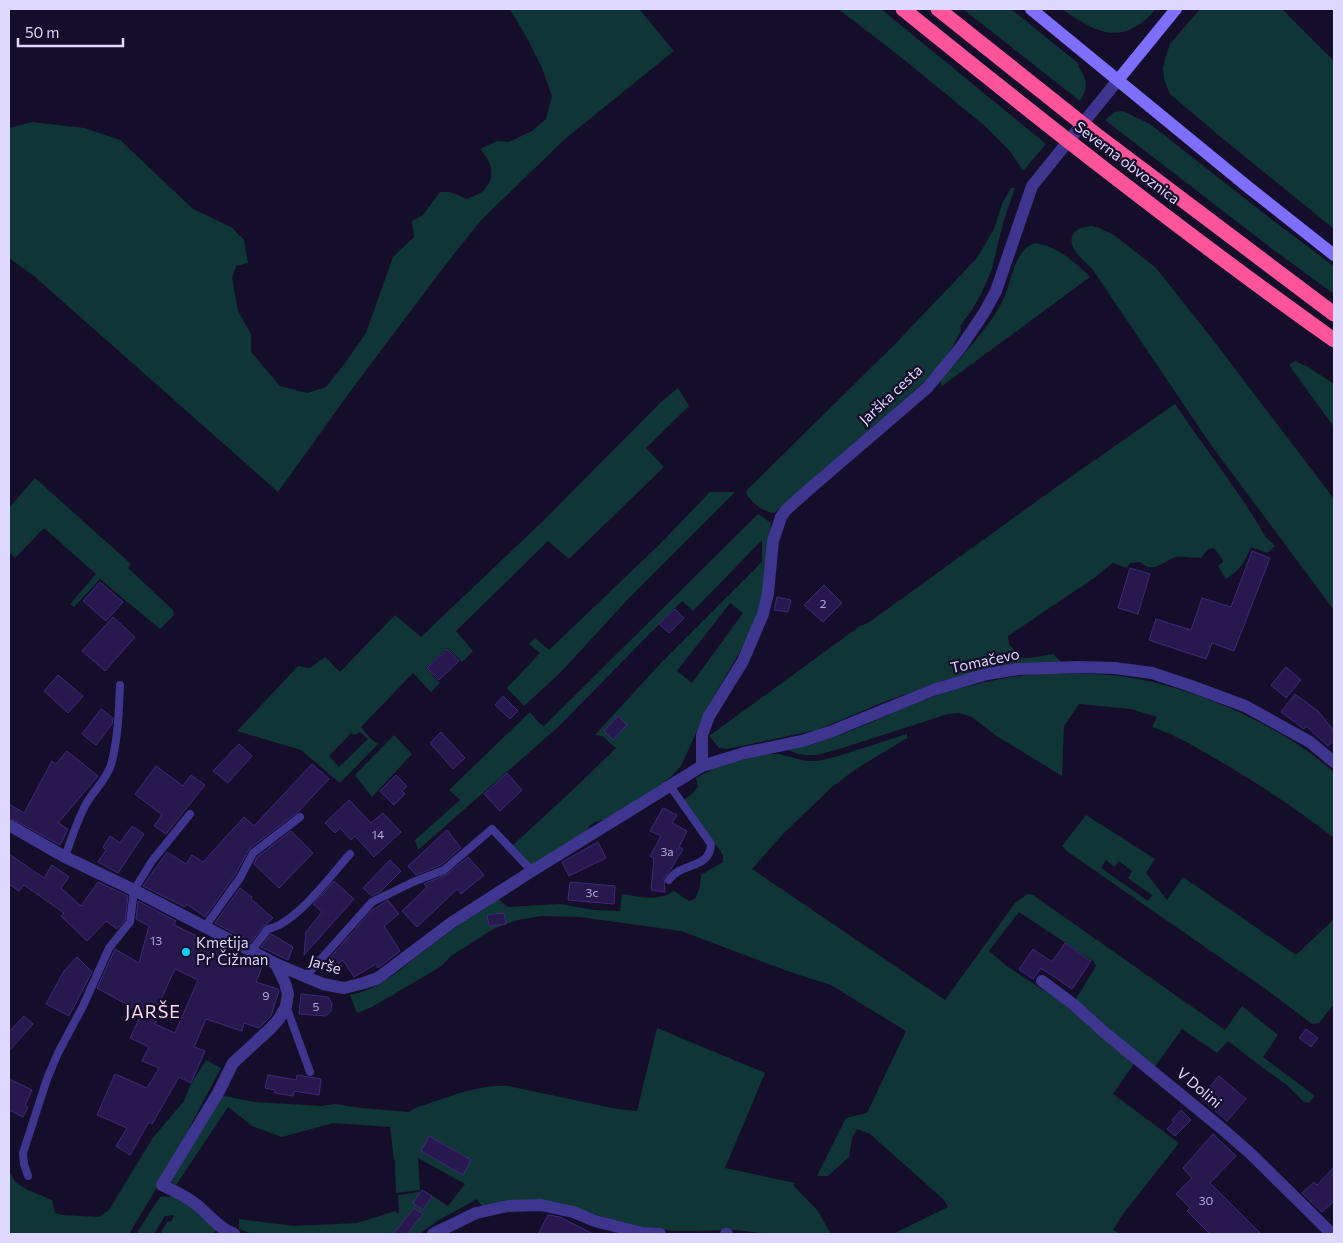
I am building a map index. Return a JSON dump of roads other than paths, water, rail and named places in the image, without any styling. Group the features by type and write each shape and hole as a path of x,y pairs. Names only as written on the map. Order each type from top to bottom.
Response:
{"highway":[{"name":"Severna obvoznica","path":"903,9 1082,152 1334,340"},
{"name":"Severna obvoznica","path":"938,9 1107,143 1334,314"}],"street":[{"path":"1031,9 1254,192 1334,255"},
{"name":"Jarška cesta","path":"702,766 702,735 709,716 742,660 763,614 768,593 773,541 781,517 806,492 927,388 961,347 984,314 996,292 1035,180 1176,9"},
{"name":"Tomačevo","path":"670,786 702,766 744,753 802,741 830,732 934,690 987,674 1019,668 1115,668 1152,673 1244,706 1310,742 1334,762"},
{"name":"Jarše","path":"9,826 65,857 134,890 276,964 323,984 344,988 364,984 378,978 451,923 670,786"},
{"path":"234,1234 227,1232 196,1204 162,1185 218,1093 233,1063 270,1029 279,1019 286,1006 288,994 276,964"},
{"name":"V Dolini","path":"1042,981 1073,1004 1104,1032 1220,1127 1328,1230"},
{"path":"433,1234 476,1213 508,1206 541,1205 573,1212 595,1221 642,1233 660,1234"}],"lane":[{"path":"65,857 75,826 87,802 102,782 110,765 119,719 120,685"},
{"path":"669,880 672,875 679,871 704,861 711,851 711,844 670,786"},
{"path":"28,1176 23,1154 47,1078 58,1053 83,1006 109,948 130,922 134,890 152,862 190,814"},
{"path":"204,928 240,878 253,853 300,817"},
{"path":"305,977 372,902 413,882 444,870 492,829 532,871"},
{"path":"251,951 268,928 277,927 289,920 310,900 350,854"},
{"path":"286,1006 310,1072"}],"place":[{"name":"Kmetija Pr' Čižman","path":"186,952"}],"district":[{"name":"JARŠE","path":"153,1012"}]}
